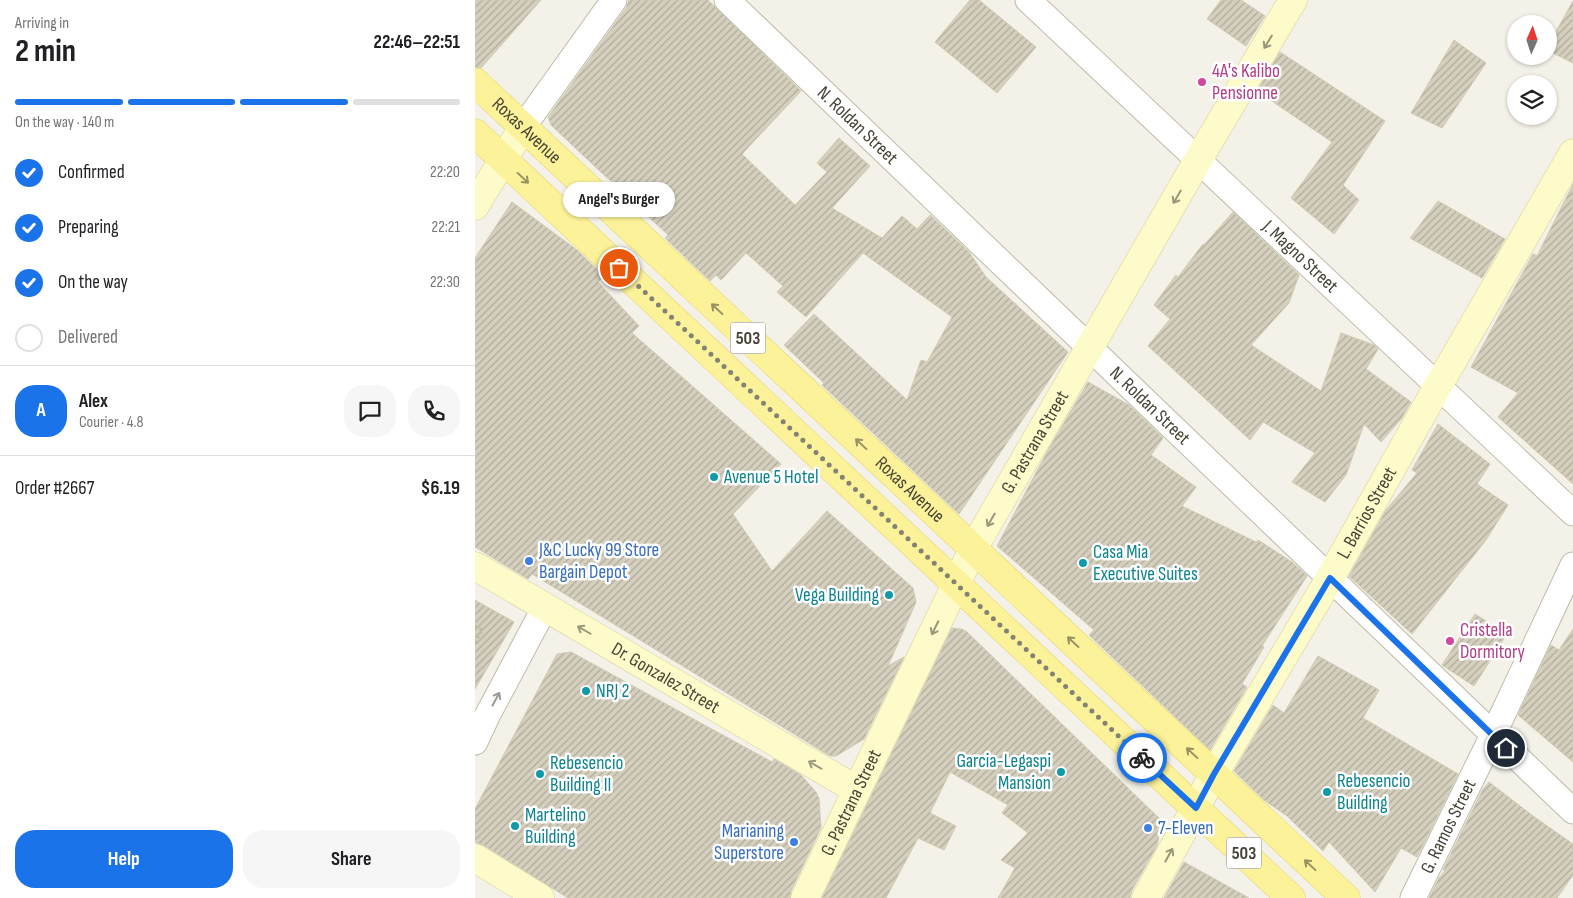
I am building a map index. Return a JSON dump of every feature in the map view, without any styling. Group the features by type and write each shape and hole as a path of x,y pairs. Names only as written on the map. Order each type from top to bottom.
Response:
{"main road":[{"name":"Roxas Avenue","path":"475,82 1346,898"},
{"name":"Roxas Avenue","path":"475,132 1291,898"}],"street":[{"path":"475,206 523,127 614,0"},
{"name":"N. Roldan Street","path":"727,0 1573,811"},
{"name":"J. Magno Street","path":"1028,0 1573,513"},
{"name":"G. Pastrana Street","path":"805,898 973,549 1198,160 1293,0"},
{"name":"L. Barrios Street","path":"1146,898 1214,774 1330,578 1438,386 1573,154"},
{"name":"G. Ramos Street","path":"1413,898 1493,735 1573,565"},
{"name":"Dr. Gonzalez Street","path":"475,566 857,790"},
{"path":"475,742 545,607"},
{"path":"475,858 540,898"}],"path":[{"path":"475,626 482,630 475,643"}],"building":[{"path":"475,0 541,0 481,68 475,67"},
{"path":"629,0 708,0 801,91 742,154 795,205 827,172 817,163 839,138 870,166 832,208 882,238 902,216 917,229 930,215 969,252 986,277 1068,352 959,514 822,385 824,383 784,345 814,314 907,400 921,360 927,362 952,317 863,253 806,317 777,292 783,286 746,253 721,280 716,275 710,281 665,238 668,235 636,205 638,203 605,176 551,125 548,117 626,8"},
{"path":"970,0 979,0 1036,47 997,93 935,42"},
{"path":"1221,0 1241,0 1265,16 1246,46 1207,19"},
{"path":"1573,1 1573,63 1557,55 1557,30"},
{"path":"1454,40 1486,63 1442,128 1411,113"},
{"path":"1280,52 1385,121 1343,185 1359,200 1334,234 1291,198 1332,142 1257,91"},
{"path":"1573,184 1573,484 1498,417 1518,393 1471,367 1533,254 1537,256"},
{"path":"1438,201 1505,239 1482,278 1410,238"},
{"path":"512,202 577,250 604,276 598,282 639,326 632,333 781,464 733,514 772,571 827,511 913,588 916,602 888,666 904,657 864,739 836,756 830,756 532,574 528,579 475,547 475,258"},
{"path":"1233,212 1299,275 1289,303 1251,345 1321,391 1341,333 1374,345 1378,349 1366,369 1411,402 1402,418 1381,442 1364,424 1346,475 1325,502 1292,482 1315,453 1263,422 1250,440 1148,346 1170,319 1154,305 1176,275 1178,277 1203,244"},
{"path":"1088,382 1129,405 1163,438 1151,455 1196,487 1182,506 1256,542 1258,540 1292,562 1307,576 1262,646 1264,647 1242,684 1247,687 1210,750 1089,635 1094,630 997,546 1048,450"},
{"path":"1438,424 1490,464 1477,484 1508,505 1486,540 1412,634 1349,576 1386,510 1417,473 1412,470"},
{"path":"475,600 514,622 475,689"},
{"path":"1475,614 1507,634 1474,686 1442,665"},
{"path":"952,628 966,631 1160,819 1161,825 1157,846 1132,890 1130,898 998,898 1015,868 1001,860 1028,833 1002,813 1008,805 950,772 930,813 956,826 944,850 918,838 886,898 822,898"},
{"path":"1573,629 1573,762 1518,715 1551,645 1559,650"},
{"path":"571,652 772,762 774,759 801,775 816,792 819,799 821,828 791,891 790,898 568,898 483,845 475,842 475,809 557,654"},
{"path":"1318,656 1379,690 1363,718 1458,774 1417,857 1401,848 1375,892 1329,842 1323,851 1287,816 1264,800 1234,771 1273,705 1284,713"},
{"path":"1489,782 1573,844 1573,875 1557,898 1429,898 1439,878 1445,871 1443,870 1483,789"},
{"path":"1184,862 1249,898 1164,898"}],"way so far":[{"path":"619,268 1142,758"}],"place":[{"name":"4A's Kalibo Pensionne","path":"1202,82"},
{"name":"Angel's Burger","path":"619,268"},
{"name":"Avenue 5 Hotel","path":"714,477"},
{"name":"J&C Lucky 99 Store Bargain Depot","path":"529,561"},
{"name":"Casa Mia Executive Suites","path":"1083,563"},
{"name":"Vega Building","path":"889,595"},
{"name":"Cristella Dormitory","path":"1450,641"},
{"name":"NRJ 2","path":"586,691"},
{"name":"Garcia-Legaspi Mansion","path":"1061,772"},
{"name":"Rebesencio Building II","path":"540,774"},
{"name":"Rebesencio Building","path":"1327,792"},
{"name":"Martelino Building","path":"515,826"},
{"name":"7-Eleven","path":"1148,828"},
{"name":"Marianing Superstore","path":"794,842"}],"route":[{"path":"1142,758 1196,808 1214,774 1330,578 1506,748"}]}
